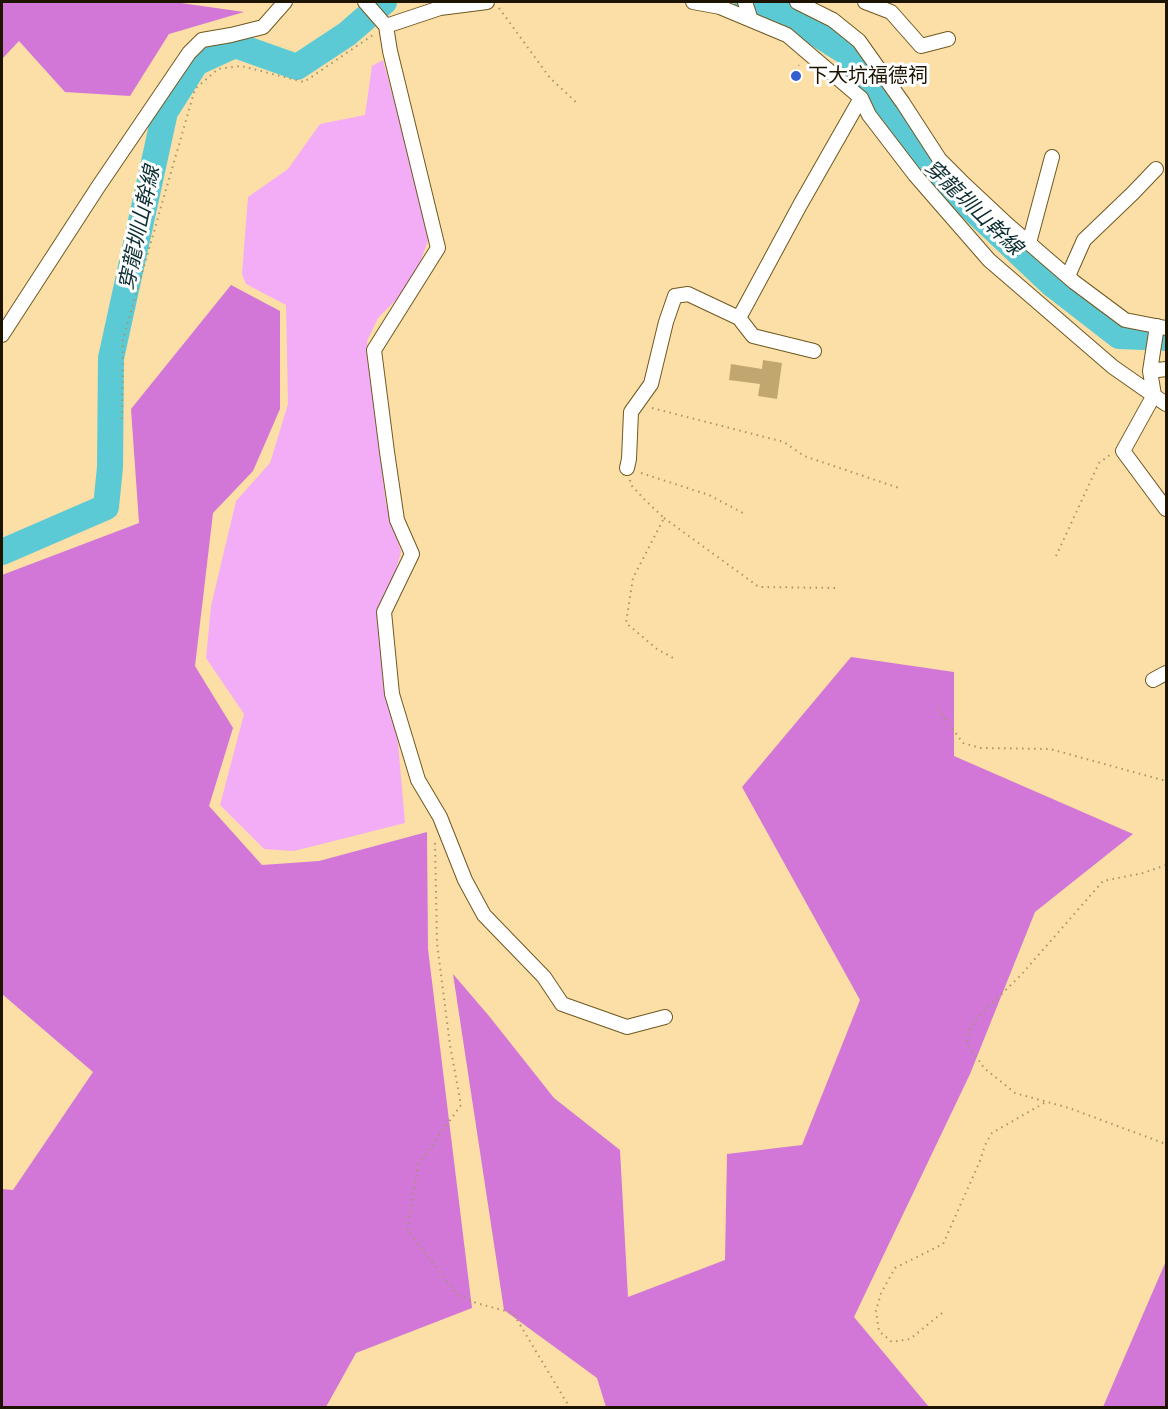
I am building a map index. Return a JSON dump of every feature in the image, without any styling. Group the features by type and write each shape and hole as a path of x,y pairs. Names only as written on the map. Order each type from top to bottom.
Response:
{"street":[{"path":"2,335 189,53 202,40 263,27 285,2"},
{"path":"365,2 386,26 390,51 438,248 374,350 398,520 412,554 384,612 392,694 418,780 440,816 465,880 484,915 544,977 562,1004 627,1027 665,1017"},
{"path":"386,26 440,8 487,2"},
{"path":"693,2 720,8 788,35 861,98 869,115 915,175 989,260 1113,367 1167,404"},
{"path":"745,2 751,20"},
{"path":"797,2 833,20 859,41 940,160 1029,243 1125,320 1162,327 1150,371 1154,395 1123,451 1167,509"},
{"path":"865,2 891,12 921,46 948,39"},
{"path":"739,318 861,98"},
{"path":"1029,243 1052,157"},
{"path":"1068,276 1084,240 1156,169"},
{"path":"627,468 631,412 651,384 666,322 675,296 688,294 739,318 753,336 814,351"},
{"path":"1150,371 1167,369"},
{"path":"1153,680 1167,673"}],"path":[{"path":"495,2 550,78 577,103"},
{"path":"122,419 123,339 195,89 218,69 241,66 304,82 386,26"},
{"path":"631,412 651,408 784,442 804,456 899,488"},
{"path":"1056,556 1099,463 1111,454 1123,451"},
{"path":"627,468 709,495 743,513"},
{"path":"627,468 631,485 664,518 759,587 838,588"},
{"path":"664,518 633,578 626,623 657,649 673,658"},
{"path":"938,709 963,743 980,748 1050,749 1167,781"},
{"path":"440,816 435,834 437,944 450,1045 461,1105 418,1165 407,1230 457,1294 476,1303 513,1313 570,1407"},
{"path":"1167,865 1143,873 1103,881 1022,975 977,1018 970,1028 967,1042 984,1068 1015,1093 1070,1108 1167,1144"},
{"path":"942,1313 910,1339 892,1342 879,1331 876,1311 881,1293 895,1268 944,1244 992,1133 1048,1102"}],"shaded area":[{"path":"2,2 174,2 244,12 169,34 130,96 65,92 19,41 2,59"},
{"path":"383,60 421,200 428,241 412,284 378,318 367,341 386,504 401,552 386,605 405,823 294,851 264,849 220,805 244,714 206,658 211,606 236,501 270,463 288,404 286,305 246,284 242,274 248,197 288,169 320,124 365,115 372,66"},
{"path":"231,285 280,311 280,409 253,471 213,513 195,666 233,728 209,806 262,865 319,861 427,832 428,949 472,1308 356,1353 326,1407 2,1407 2,1189 13,1190 93,1072 2,994 2,575 139,523 131,409"},
{"path":"851,657 954,672 954,756 1133,834 1035,912 970,1074 854,1317 929,1407 606,1407 597,1378 504,1310 453,974 554,1098 620,1150 628,1297 725,1260 727,1154 802,1145 860,1000 742,787"},
{"path":"1166,1261 1166,1407 1103,1407"}],"building":[{"path":"763,360 782,363 777,399 758,396 760,384 729,380 731,364 762,369"}],"waterway":[{"name":"穿龍圳山幹線","path":"2,552 106,507 110,467 111,358 165,112 196,63 235,45 297,67 347,34 384,2"},
{"name":"穿龍圳山幹線","path":"747,2 784,13 846,52 928,167 1052,284 1119,336 1166,338"}],"place":[{"name":"下大坑福德祠","path":"796,76"}]}
